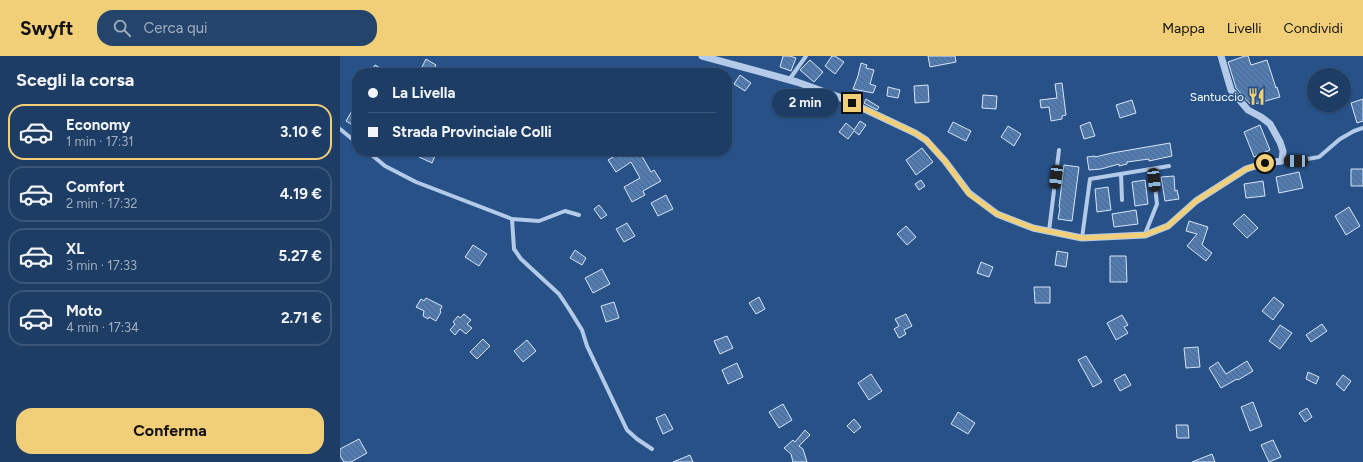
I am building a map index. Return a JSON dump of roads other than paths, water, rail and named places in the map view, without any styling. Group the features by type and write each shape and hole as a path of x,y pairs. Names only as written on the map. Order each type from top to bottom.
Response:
{"street":[{"path":"702,56 788,80 839,97 915,133 926,140 940,155 969,194 997,214 1033,228 1082,238 1145,235 1168,226 1196,201 1246,169 1265,163 1296,161 1318,157 1340,139 1363,128"},
{"path":"788,80 806,56"},
{"path":"1221,56 1231,90 1248,110 1270,124 1280,142 1283,151 1282,161"},
{"path":"340,129 352,139"},
{"path":"1049,231 1059,150"},
{"path":"373,156 385,166 416,182 512,219 539,221 565,211 579,215"},
{"path":"1082,238 1090,179 1169,166"},
{"path":"1145,235 1157,204 1153,169"},
{"path":"1121,174 1122,200"},
{"path":"512,219 514,249 521,259 559,294 566,304 582,330 627,430 652,449"}],"place":[{"name":"Santuccio","path":"1257,97"}]}
